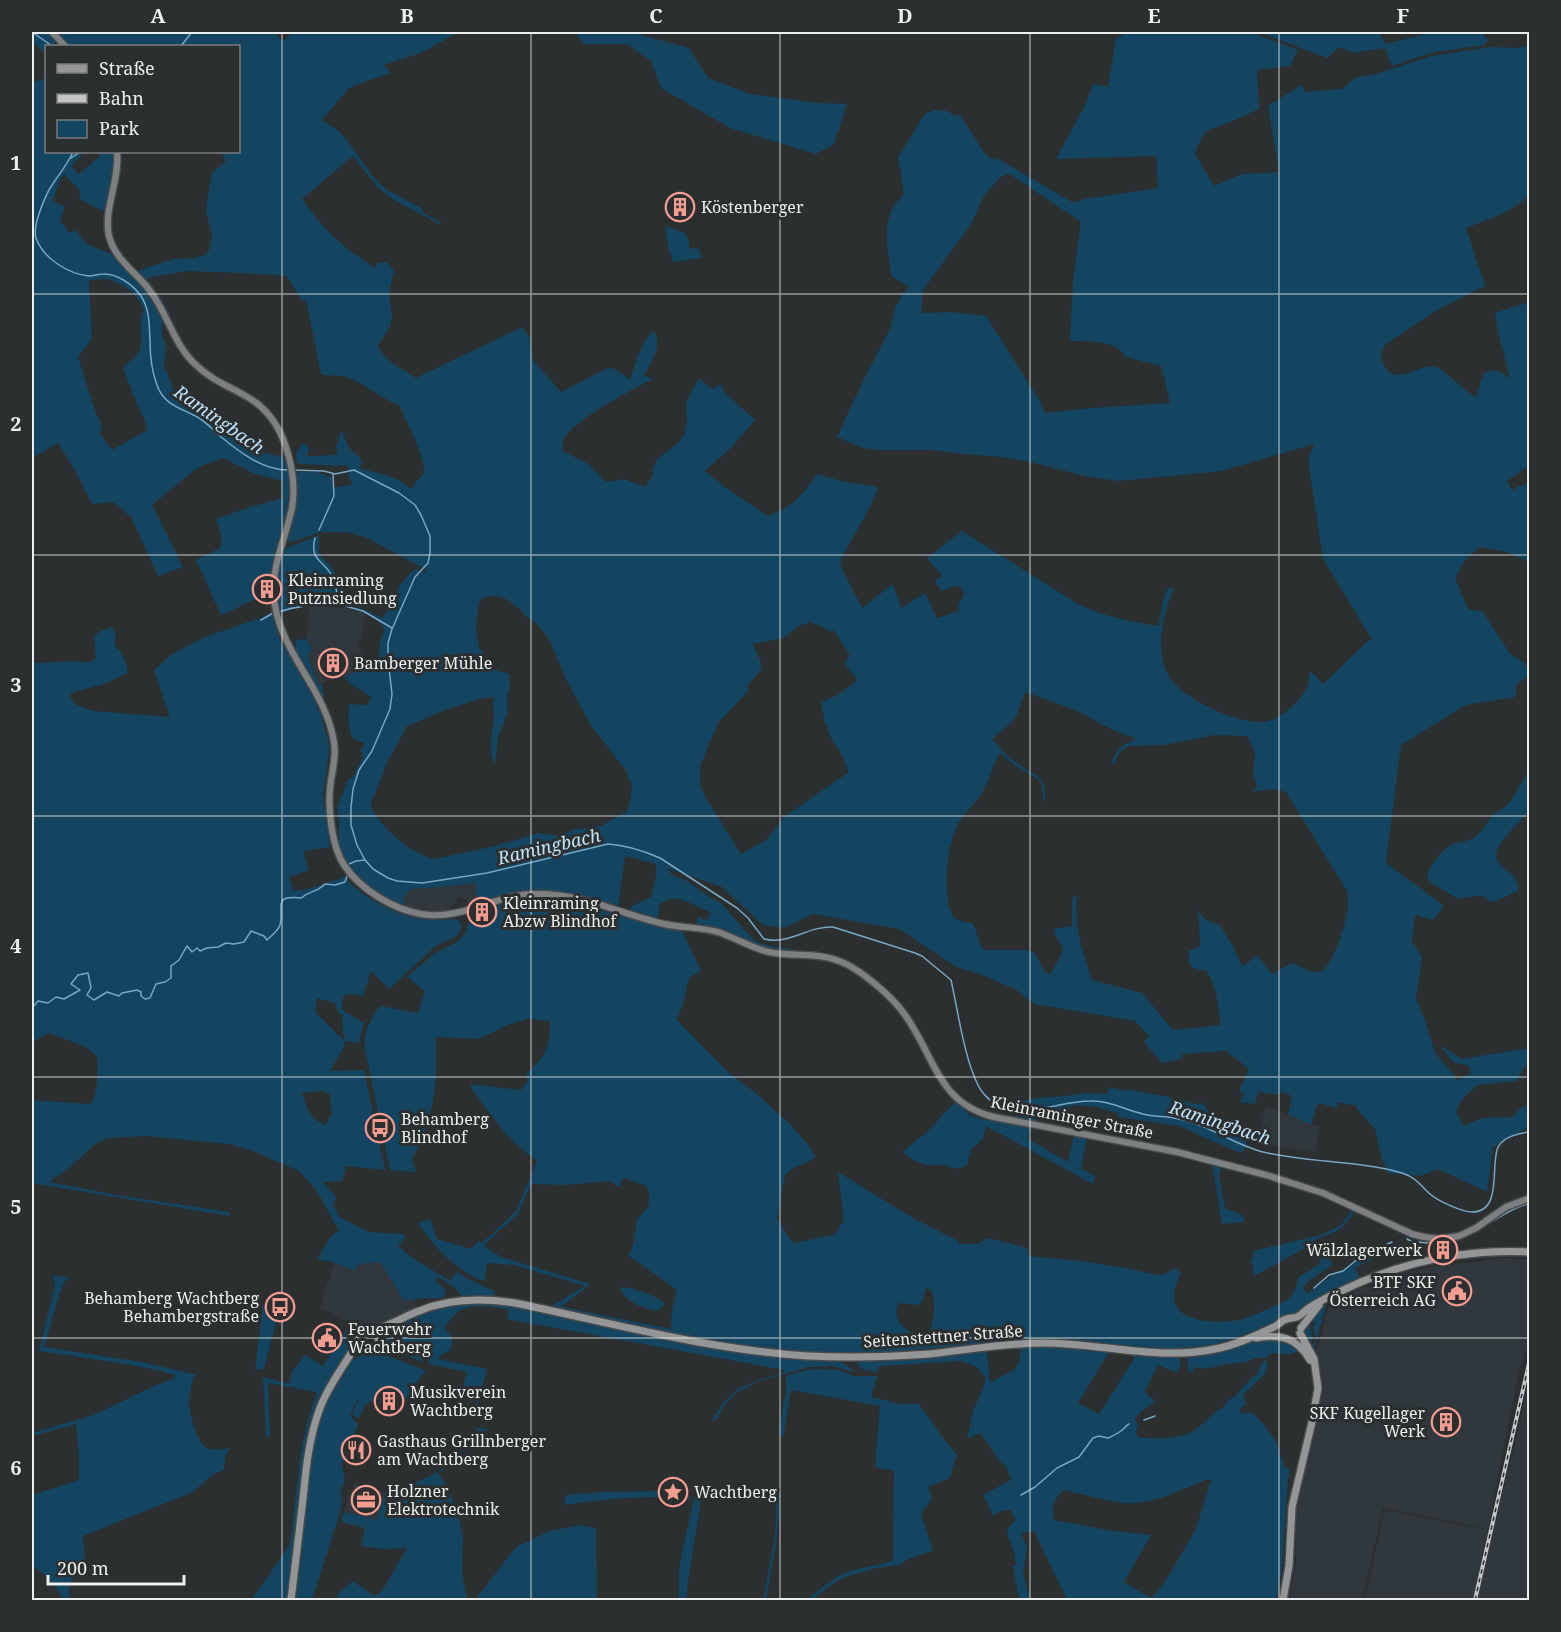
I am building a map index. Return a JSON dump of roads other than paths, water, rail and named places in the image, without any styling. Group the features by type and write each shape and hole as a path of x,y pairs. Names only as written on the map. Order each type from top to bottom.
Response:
{"main road":[{"path":"52,32 64,45"},
{"name":"Kleinraminger Straße","path":"117,153 117,170 108,227 111,242 117,254 153,295 164,312 179,345 191,360 206,374 248,398 266,412 281,434 290,458 293,494 291,513 274,572 273,589 276,612 289,645 320,698 329,722 335,752 330,791 331,820 336,847 350,873 383,900 403,910 425,915 452,914 501,899 523,895 562,896 600,904 664,924 712,931 770,952 821,956 839,961 863,975 902,1010 951,1094 973,1110 987,1115 1200,1157 1308,1188 1424,1238 1453,1238 1465,1234 1506,1207 1530,1198"},
{"path":"1316,1370 1304,1350 1284,1339 1279,1333 1280,1325 1285,1319 1293,1318 1325,1299 1376,1276 1425,1262 1472,1254 1530,1252"},
{"path":"1291,1341 1295,1340 1325,1299"},
{"name":"Seitenstettner Straße","path":"373,1330 440,1304 477,1300 499,1301 714,1345 782,1354 833,1356 925,1354 1011,1344 1045,1343 1157,1353 1182,1353 1215,1349 1248,1339 1280,1325"},
{"path":"1283,1600 1289,1566 1292,1507 1318,1382 1312,1355 1300,1324 1293,1318"},
{"name":"Seitenstettner Straße","path":"379,1336 396,1321"},
{"path":"291,1600 307,1462 314,1426 328,1389 346,1363 360,1332 366,1329 373,1330 379,1336 380,1342 376,1349 364,1351 346,1363"},
{"name":"Seitenstettner Straße","path":"1248,1339 1281,1336"},
{"path":"357,1343 364,1351"}],"waterway":[{"name":"Ramingbach","path":"32,32 51,45"},
{"path":"182,45 192,32"},
{"name":"Ramingbach","path":"72,153 40,210 35,231 39,245 57,264 73,272 89,276 114,275 134,288 141,296 148,312 153,369 157,385 164,398 174,406 202,420 251,459 269,467 288,470"},
{"name":"Ramingbach","path":"71,158 78,153"},
{"name":"Ramingbach","path":"293,470 324,471 335,474 354,470 399,493 415,505 430,536 428,563 415,577 388,643 392,694 390,709 372,751 359,770 353,789 351,825 357,845 373,869 388,878 422,883 487,873 608,844 641,851 660,858 737,908 764,939 782,940 815,929 833,927 922,956 951,980 965,1048 973,1074 979,1088 999,1107 1031,1110 1080,1102 1103,1102 1147,1115 1186,1121 1263,1152 1368,1166 1402,1173 1415,1179 1439,1200 1468,1212 1482,1210 1492,1196 1496,1155 1500,1144 1512,1136 1530,1132"},
{"name":"Ramingbach","path":"319,530 334,496 333,475"},
{"name":"Ramingbach","path":"315,538 314,551 318,560 334,579 338,604 363,611 392,628"},
{"path":"278,612 300,607 338,604"},
{"path":"261,620 273,613"},
{"path":"349,868 349,864 365,860"},
{"path":"32,1008 38,1001 48,1003 56,997 64,999 80,990 71,984 78,975 88,973 91,988 87,995 94,1000 107,992 119,996 122,993 137,990 145,999 150,998 156,984 171,978 171,966 179,960 187,946 192,952 197,948 200,951 226,943 244,942 251,931 264,936 267,940 280,925 282,900 301,898 325,884 335,885 345,882 348,873"},
{"path":"1464,1237 1512,1210 1530,1203"},
{"path":"1407,1239 1427,1243"},
{"path":"1428,1242 1450,1242 1456,1239"},
{"path":"1314,1288 1329,1275 1343,1271 1359,1258 1392,1242"},
{"path":"1144,1420 1155,1416"},
{"path":"1021,1495 1035,1487 1057,1468 1079,1457 1093,1438 1099,1436 1108,1438 1129,1424"}],"railway":[{"path":"1475,1600 1530,1359"}],"place":[{"name":"Köstenberger","path":"680,207"},
{"name":"Kleinraming Putznsiedlung","path":"267,589"},
{"name":"Bamberger Mühle","path":"333,663"},
{"name":"Kleinraming Abzw Blindhof","path":"482,912"},
{"name":"Behamberg Blindhof","path":"380,1128"},
{"name":"Wälzlagerwerk","path":"1443,1250"},
{"name":"BTF SKF Österreich AG","path":"1457,1291"},
{"name":"Behamberg Wachtberg Behambergstraße","path":"280,1307"},
{"name":"Feuerwehr Wachtberg","path":"327,1338"},
{"name":"Musikverein Wachtberg","path":"389,1401"},
{"name":"SKF Kugellager Werk","path":"1446,1422"},
{"name":"Gasthaus Grillnberger am Wachtberg","path":"356,1450"},
{"name":"Wachtberg","path":"673,1492"},
{"name":"Holzner Elektrotechnik","path":"366,1500"}]}
